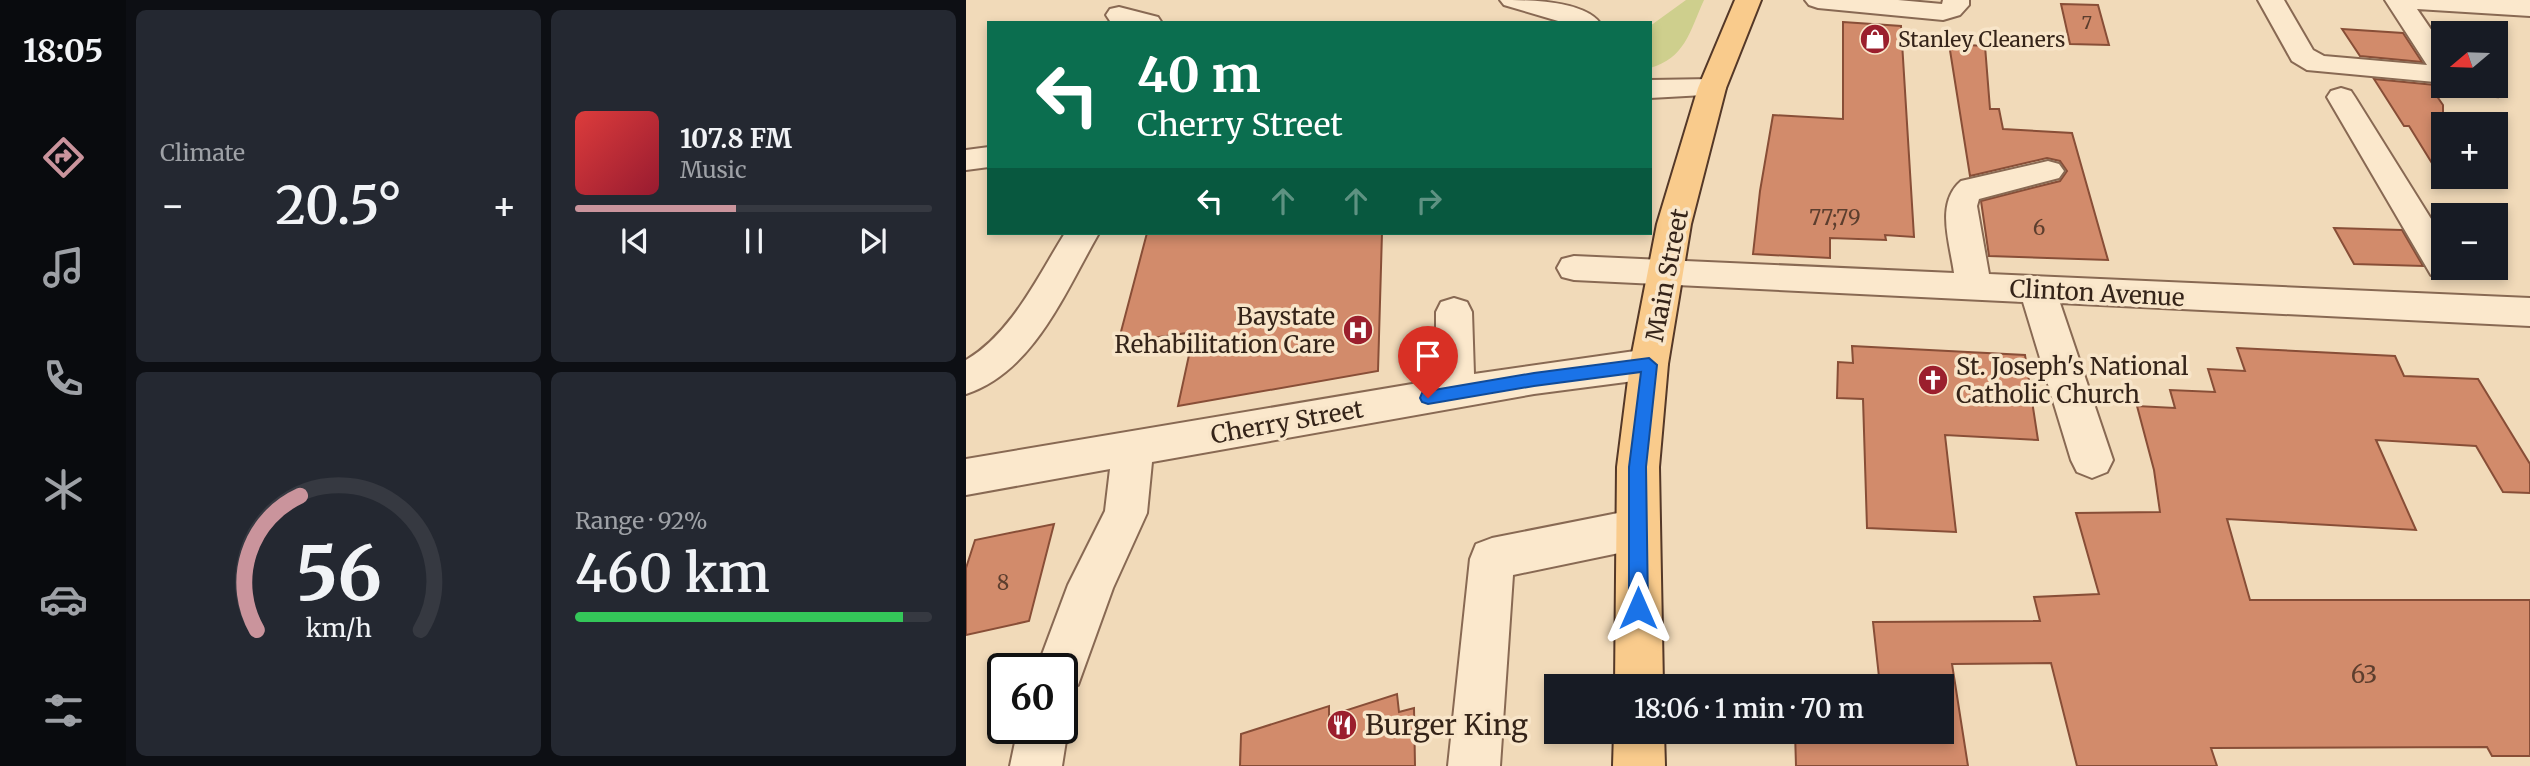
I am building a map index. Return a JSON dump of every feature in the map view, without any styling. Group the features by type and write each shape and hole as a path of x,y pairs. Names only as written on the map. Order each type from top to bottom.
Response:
{"main road":[{"name":"Main Street","path":"1639,674 1638,467 1649,365 1674,224 1713,88 1748,0"},
{"path":"1639,744 1639,766"}],"street":[{"path":"1513,0 1564,13 1582,21"},
{"path":"1818,0 1943,12 1951,10 1956,5 1956,0"},
{"path":"2271,0 2302,55 2317,64 2435,74 2442,66 2399,0"},
{"path":"2399,0 2530,8"},
{"path":"1119,15 1142,21"},
{"path":"1652,89 1713,88"},
{"path":"2341,97 2431,247"},
{"path":"966,160 987,157"},
{"path":"1974,287 1961,206 1964,195 1972,188 2010,182 2021,176 2048,171"},
{"path":"966,379 978,373 1007,349 1082,235"},
{"name":"Clinton Avenue","path":"1574,268 2530,312"},
{"path":"2451,280 2469,309"},
{"path":"2039,290 2054,351 2092,460"},
{"path":"1454,312 1455,393"},
{"name":"Cherry Street","path":"966,477 1455,393 1649,365"},
{"path":"1066,653 1091,585 1126,513 1133,448"},
{"path":"1474,766 1492,559 1638,529"},
{"path":"1036,766 1040,744"}],"green space":[{"path":"1686,0 1704,0 1679,51 1662,64 1652,67 1652,25"}],"building":[{"path":"2061,4 2098,5 2109,45 2070,44"},
{"path":"1843,22 1901,26 1914,237 1885,235 1886,240 1830,238 1830,258 1753,254 1773,115 1843,119"},
{"path":"2342,29 2403,33 2422,62 2360,56"},
{"path":"1949,44 1985,46 1990,109 1999,109 2003,129 2072,133 2108,260 1989,256 1981,201 2060,181 2067,171 2060,161 2047,158 1970,176"},
{"path":"2374,79 2431,85 2431,98 2438,98 2443,105 2443,112 2431,112 2431,162 2409,126 2404,126"},
{"path":"2334,228 2402,230 2423,266 2354,264"},
{"path":"1146,235 1382,235 1378,371 1178,406 1194,332 1118,343"},
{"path":"1852,346 2025,355 2038,440 1945,435 1956,532 1867,528 1863,399 1837,398 1838,362 1853,363"},
{"path":"2237,348 2395,356 2404,376 2478,379 2530,464 2530,493 2503,492 2476,446 2376,440 2416,530 2227,519 2250,600 2530,600 2530,756 2492,756 2487,747 2211,748 2217,766 2077,766 2051,663 1952,664 1954,674 1879,674 1873,622 2040,621 2034,597 2099,594 2076,513 2160,512 2154,470 2137,406 2175,408 2170,390 2215,392 2208,369 2245,371"},
{"path":"1054,524 1029,621 966,635 966,568 975,540"},
{"path":"1954,677 1968,766 1796,766 1795,744 1954,744"},
{"name":"Burger King","path":"1397,694 1399,712 1414,708 1415,766 1240,766 1241,734 1329,706 1329,716"}],"place":[{"name":"Stanley Cleaners","path":"1875,39"},
{"name":"Baystate Rehabilitation Care","path":"1358,330"},
{"name":"St. Joseph's National Catholic Church","path":"1933,380"},
{"name":"Burger King","path":"1342,725"}],"route":[{"path":"1428,398 1534,379 1649,365 1638,467 1638,608"}]}
